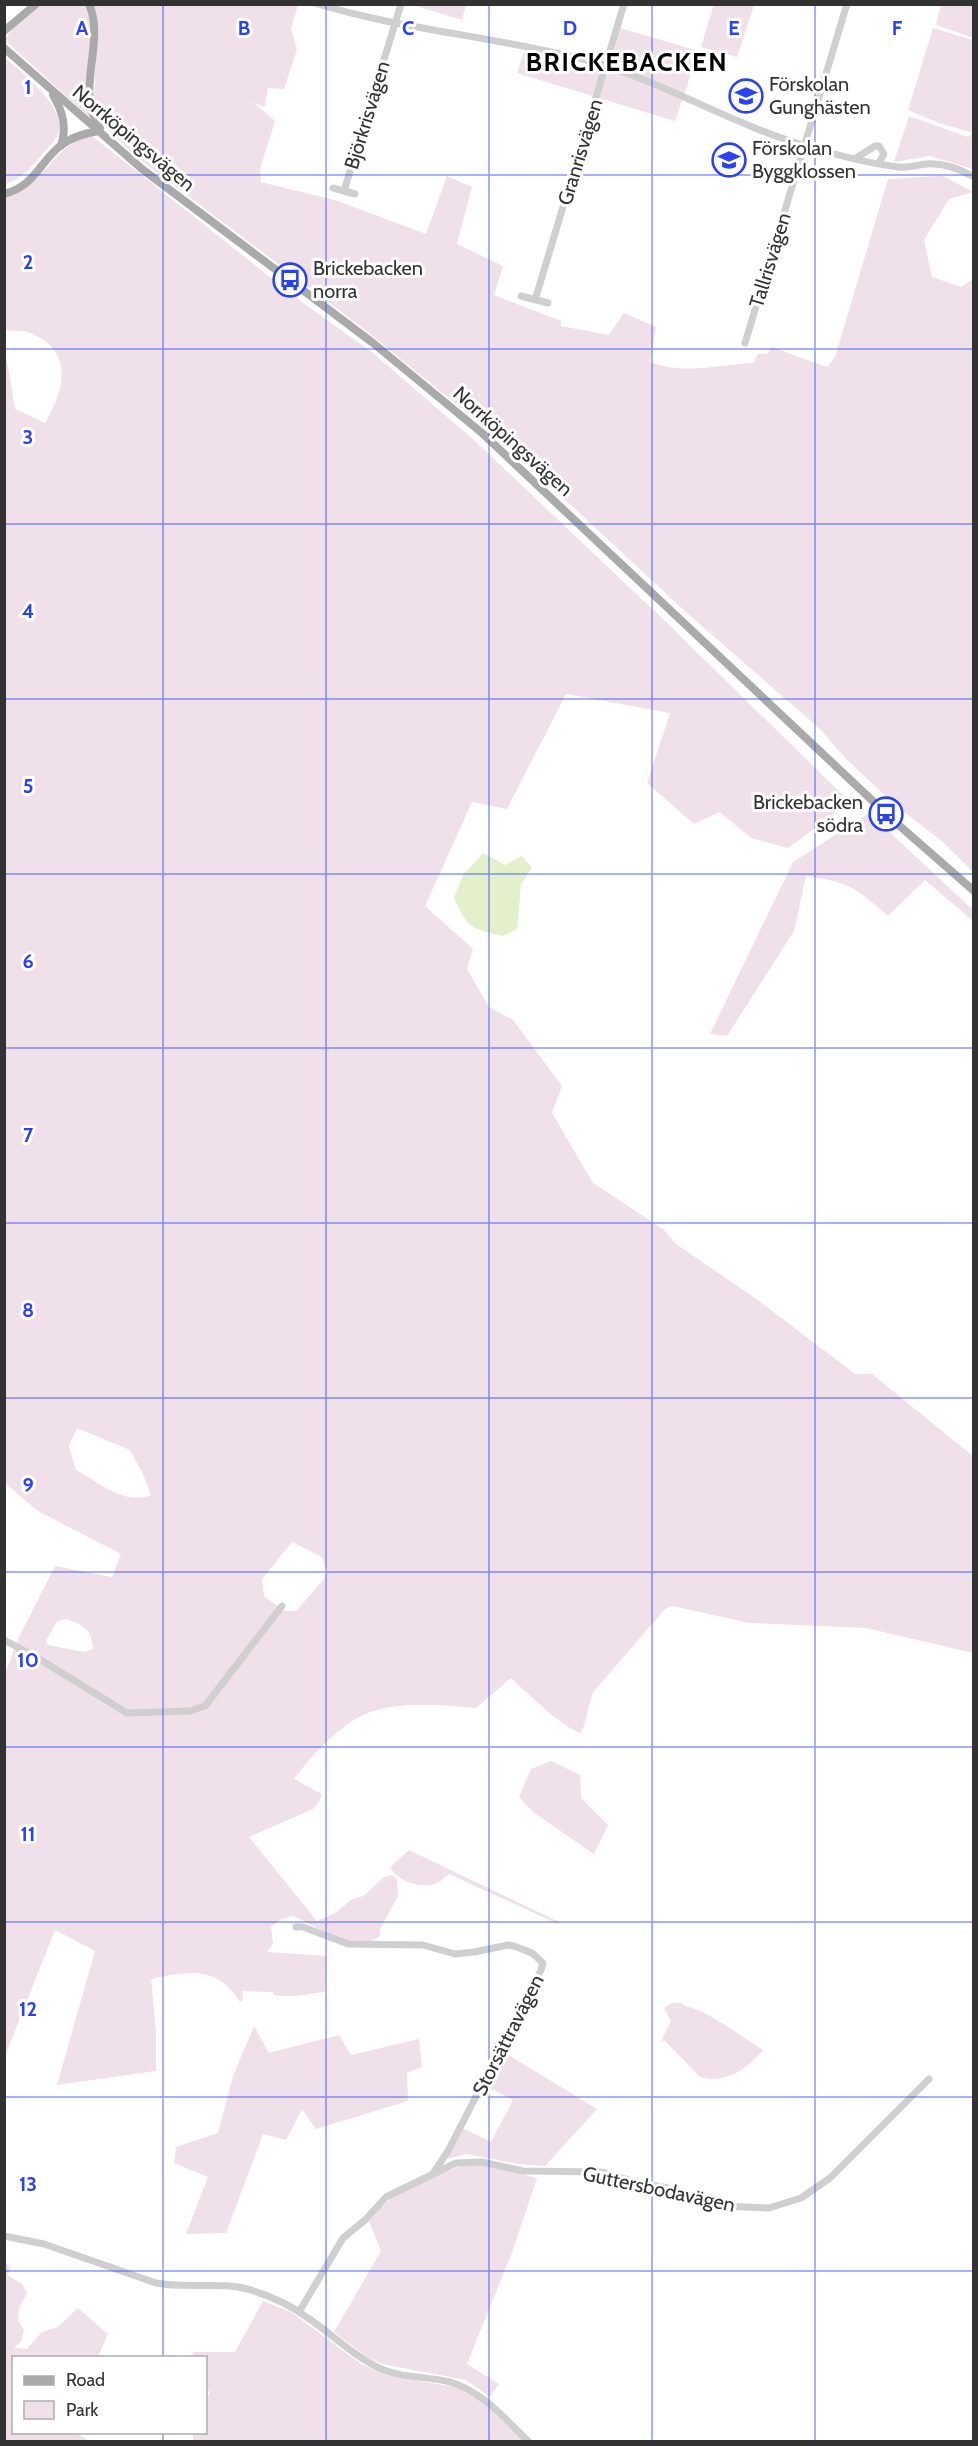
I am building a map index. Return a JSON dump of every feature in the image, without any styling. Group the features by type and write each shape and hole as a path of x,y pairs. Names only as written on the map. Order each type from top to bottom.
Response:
{"main road":[{"path":"9,26 27,4"},
{"path":"9,26 36,4"},
{"path":"88,4 93,26 90,101 95,121 108,138"},
{"name":"Norrköpingsvägen","path":"4,48 190,207 373,343 482,433 894,821 974,891"},
{"path":"47,87 63,117 64,129 61,146"},
{"path":"4,194 23,188 61,146 83,134 99,131"}],"street":[{"path":"318,4 395,23 511,43 606,66 662,87 747,125 805,146 898,167 939,165 965,172 974,177"},
{"name":"Björkrisvägen","path":"344,191 400,4"},
{"name":"Granrisvägen","path":"535,300 624,4"},
{"name":"Tallrisvägen","path":"745,343 847,4"},
{"path":"856,158 870,148 879,146 884,154 879,163"},
{"name":"Björkrisvägen","path":"333,188 355,194"},
{"path":"521,296 548,303"},
{"path":"4,1640 127,1713 190,1711 205,1706 282,1606"},
{"name":"Storsättravägen","path":"296,1927 303,1927 348,1944 423,1945 455,1954 508,1945 532,1953 543,1963 445,2157 432,2174"},
{"name":"Guttersbodavägen","path":"299,2312 343,2238 386,2197 456,2163 471,2162 524,2170 592,2171 668,2188 720,2206 770,2208 811,2192 830,2178 929,2079"},
{"path":"4,2236 44,2244 156,2283 250,2290 299,2312 379,2368 399,2374 448,2382 472,2391 529,2442"}],"green space":[{"path":"714,4 754,5 737,57 701,47"},
{"path":"39,5 85,5 89,15 91,37 87,94 89,117 5,40 13,27"},
{"path":"92,5 298,5 291,29 297,50 284,89 268,88 265,107 254,103 275,121 260,169 261,182 338,201 426,234 447,176 472,187 457,244 503,266 494,295 561,321 561,326 609,335 624,313 656,327 650,362 663,366 688,369 753,363 758,354 767,354 772,347 827,367 835,357 888,179 943,176 973,192 949,199 924,240 932,277 961,287 973,279 973,872 944,843 893,803 846,759 820,729 687,613 490,430 360,326 134,155 103,125 98,117 94,101 97,27"},
{"path":"413,5 466,5 462,20"},
{"path":"941,5 973,5 973,38 936,25"},
{"path":"620,28 695,50 688,83 675,121 517,73 524,52 608,75"},
{"path":"933,28 973,40 973,133 939,123 908,110"},
{"path":"4,57 42,91 56,113 59,124 58,134 53,143 20,177 5,184"},
{"path":"909,116 968,137 973,133 973,169 930,156 894,162"},
{"path":"91,135 295,297 373,353 475,441 668,624 850,802 788,848 751,838 720,812 694,824 647,783 670,713 566,694 507,809 472,802 425,906 473,949 467,969 489,1007 513,1020 562,1086 552,1113 593,1183 663,1229 676,1244 755,1298 855,1374 872,1374 974,1457 973,1653 866,1628 750,1623 672,1606 665,1609 595,1690 581,1733 555,1717 511,1678 476,1708 444,1705 404,1706 378,1710 359,1717 328,1741 294,1779 322,1794 313,1809 249,1837 317,1921 335,1913 351,1900 363,1896 383,1878 392,1875 397,1879 398,1896 380,1929 380,1936 370,1941 348,1941 293,1916 282,1919 271,1926 273,1944 267,1952 326,1956 325,1992 287,1996 274,1995 273,1992 242,1991 243,2000 240,2002 231,1990 211,1976 189,1973 151,1979 156,2030 156,2071 57,2085 95,1951 55,1930 5,2056 5,1674 17,1641 55,1566 112,1577 121,1554 38,1511 5,1483 5,349 15,409 45,423 57,398 62,374 55,352 46,342 30,333 5,330 5,197 18,193 28,186 66,148","holes":["77,1428 130,1450 151,1495 141,1498 121,1495 76,1470 69,1446","292,1542 322,1557 327,1571 324,1579 296,1611 284,1611 264,1596 262,1579","66,1619 86,1629 91,1637 93,1649 84,1652 48,1645 46,1641 57,1621"]},
{"path":"869,813 973,910 973,921 925,880 888,916 851,888 832,881 806,876 794,931 727,1036 710,1034 793,862"},
{"path":"551,1761 580,1775 581,1798 608,1825 594,1854 533,1812 519,1797 531,1769"},
{"path":"409,1850 559,1922 558,1924 449,1874 431,1885 418,1885 404,1880 390,1867"},
{"path":"672,2003 681,2003 703,2012 763,2050 743,2069 727,2077 710,2079 700,2077 664,2040 660,2043 671,2021 664,2008"},
{"path":"254,2026 269,2053 339,2035 351,2055 419,2039 422,2067 407,2073 408,2101 316,2129 302,2109 286,2140 263,2134 226,2233 186,2234 208,2177 174,2163 176,2147 218,2133 233,2076"},
{"path":"502,2051 597,2109 545,2166 518,2164 467,2154 447,2159 462,2128 491,2142 513,2100 484,2085"},
{"path":"465,2164 487,2165 537,2178 513,2250 467,2364 499,2384 490,2397 466,2380 382,2364 367,2357 334,2332 381,2251 368,2219 397,2193"},
{"path":"5,2262 11,2268 7,2275 22,2284 27,2293 19,2308 18,2320 24,2330 21,2341 14,2348 27,2349 42,2332 58,2327 78,2308 108,2334 98,2356 12,2356 12,2434 78,2434 89,2441 5,2441"},
{"path":"263,2301 291,2312 361,2364 385,2375 461,2388 479,2399 524,2441 193,2441 193,2434 207,2434 207,2399 210,2392 207,2390 207,2356 192,2356 193,2352 235,2352"}],"shaded area":[{"path":"483,853 505,865 522,856 532,868 521,884 517,929 503,936 472,926 463,916 454,898 463,875"}],"place":[{"name":"Förskolan Gunghästen","path":"746,96"},
{"name":"Förskolan Byggklossen","path":"729,160"},
{"name":"Brickebacken norra","path":"290,280"},
{"name":"Brickebacken södra","path":"886,814"}],"district":[{"name":"BRICKEBACKEN","path":"627,62"}]}
